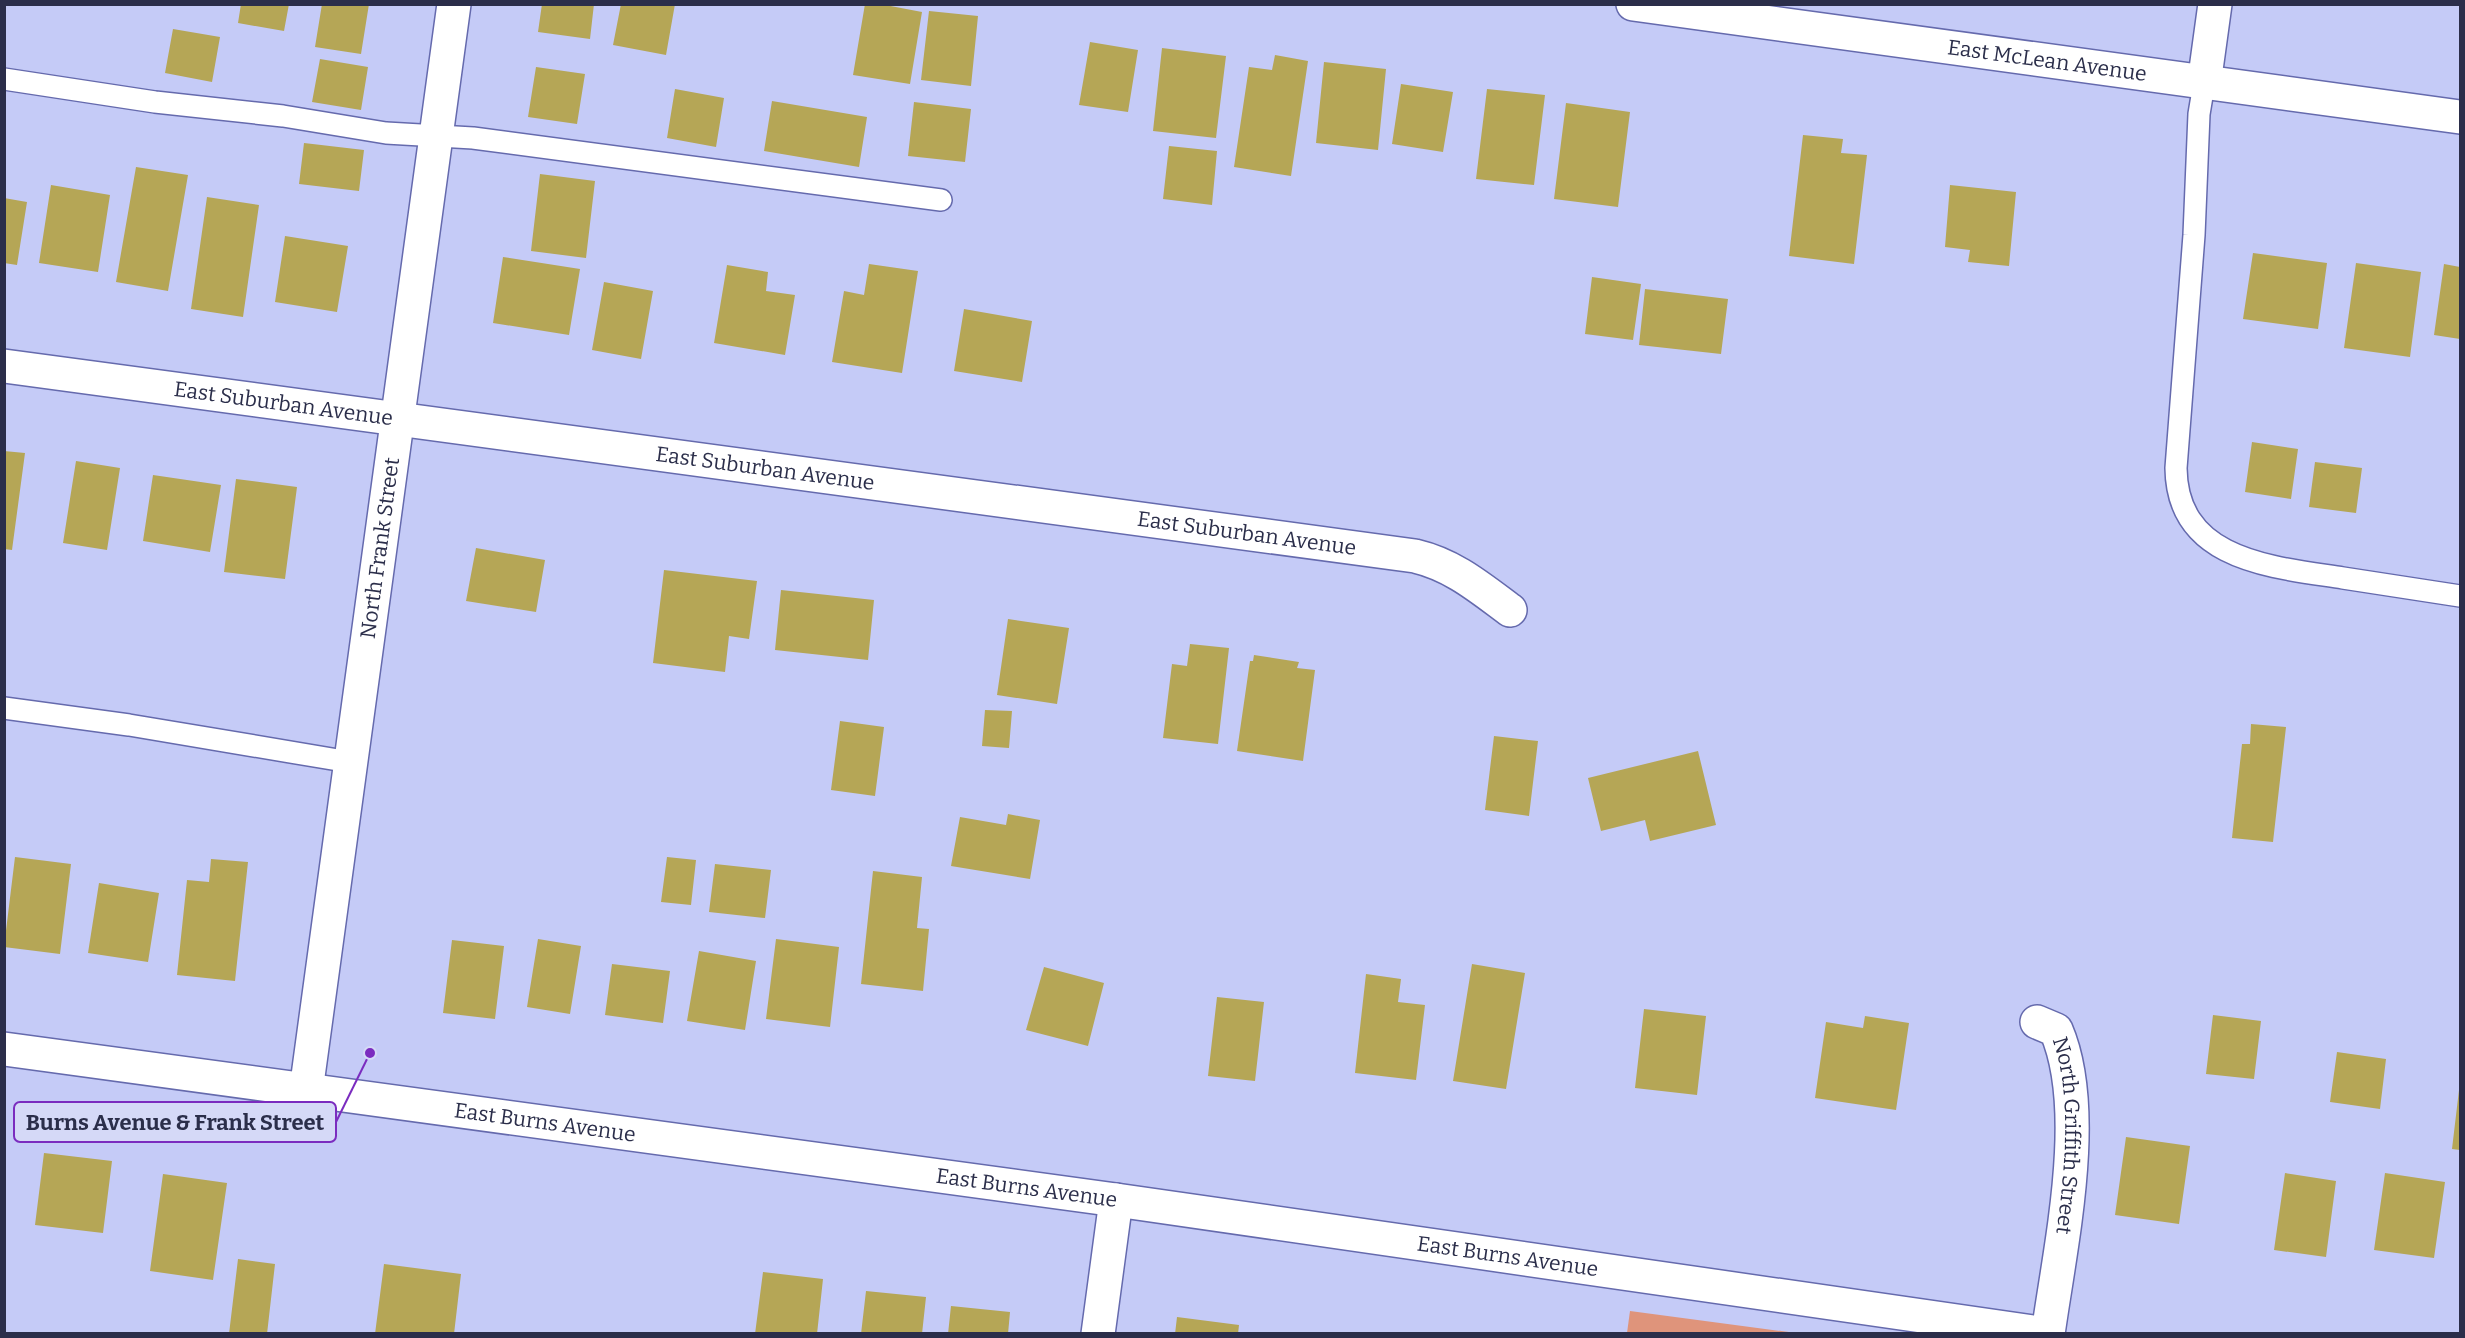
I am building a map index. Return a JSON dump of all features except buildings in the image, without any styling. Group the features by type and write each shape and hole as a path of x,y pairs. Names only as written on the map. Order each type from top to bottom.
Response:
{"street":[{"name":"North Frank Street","path":"306,1091 454,4"},
{"name":"East McLean Avenue","path":"1633,4 2204,84 2257,89 2460,117"},
{"path":"2204,84 2215,4"},
{"name":"East Suburban Avenue","path":"4,366 1416,556 1444,564 1510,610"},
{"name":"North Griffith Street","path":"2037,1022 2056,1030 2067,1061 2071,1096 2070,1169 2048,1334"},
{"name":"East Burns Avenue","path":"4,1049 1116,1200 1906,1324 2048,1334"},
{"path":"1098,1334 1116,1200"}],"lane":[{"path":"4,79 155,102 283,116 386,133 473,138 941,200"},
{"path":"2204,84 2199,114 2194,235 2177,450 2176,485 2185,512 2207,538 2222,548 2263,565 2460,596"},
{"path":"4,708 129,725 350,762"}],"shaded area":[{"path":"1630,1311 1796,1333 1627,1333"}],"place":[{"name":"Burns Avenue & Frank Street","path":"370,1053"}]}
